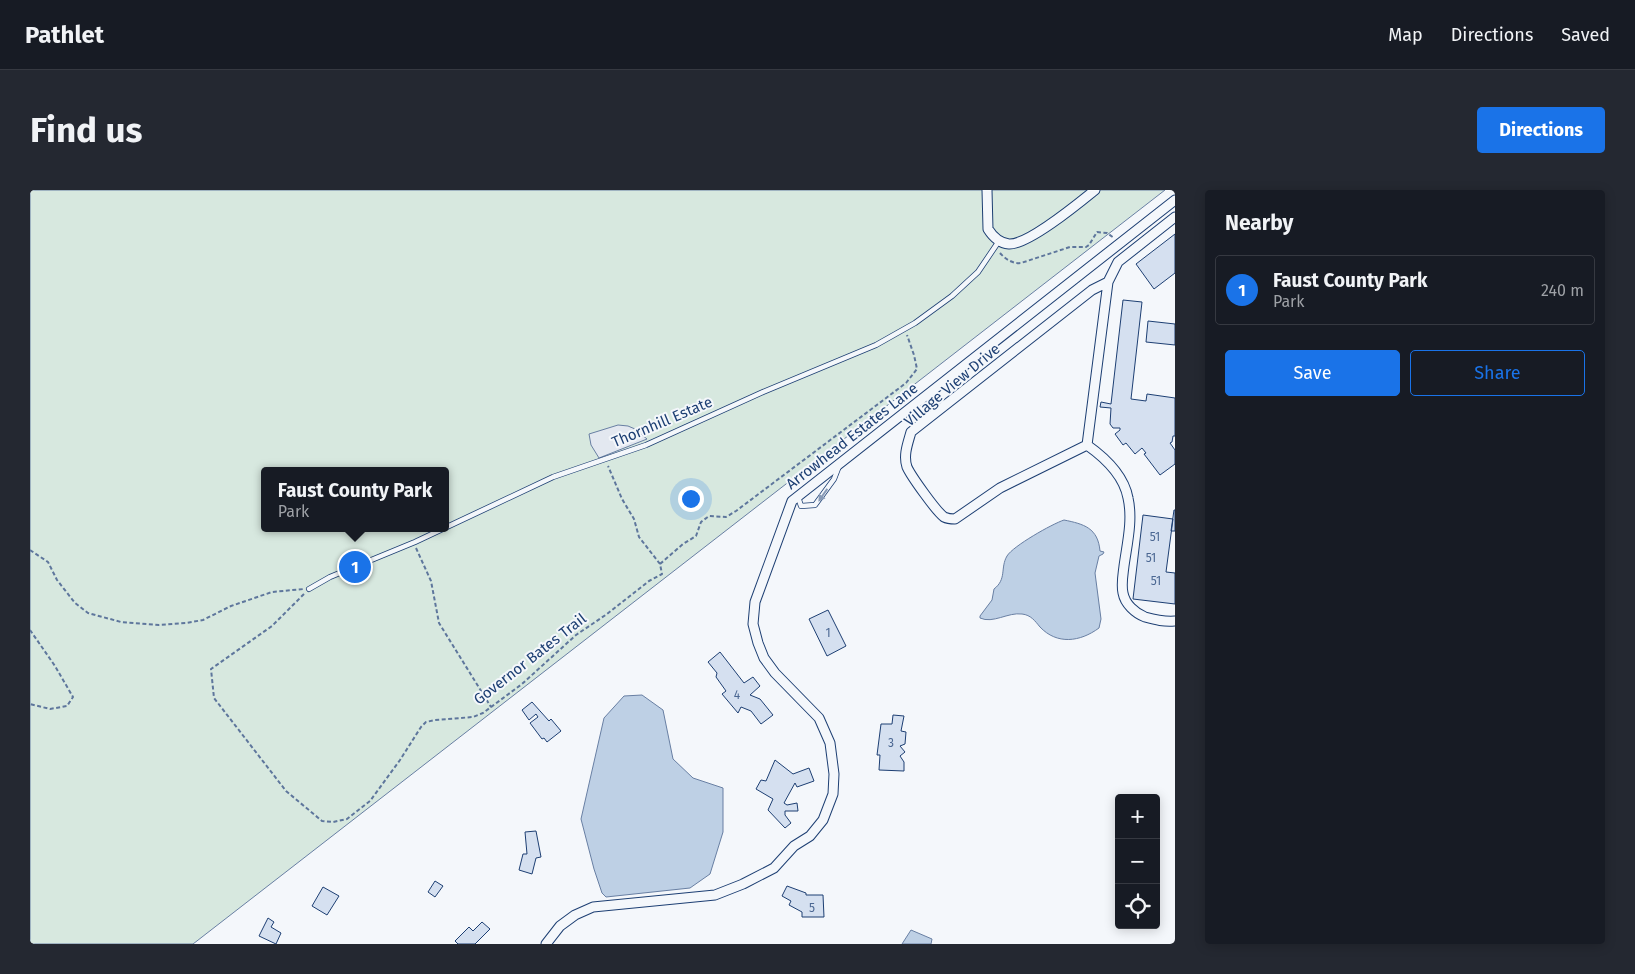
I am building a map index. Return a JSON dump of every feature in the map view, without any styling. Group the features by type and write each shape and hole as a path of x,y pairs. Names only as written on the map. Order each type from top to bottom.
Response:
{"street":[{"path":"987,190 988,229 999,241 1010,244 1028,239 1095,190"},
{"name":"Arrowhead Estates Lane","path":"546,944 562,925 575,915 593,907 715,895 743,884 774,868 794,846 810,836 823,820 833,792 834,774 830,743 819,718 775,673 764,658 753,624 755,602 792,501 1175,200"},
{"path":"1175,218 1118,262 1108,282 1087,445 1120,478 1128,497 1130,520 1122,580 1123,593 1128,604 1139,614 1156,620 1175,621"},
{"name":"Village View Drive","path":"1087,445 1000,488 962,516 950,520 943,516 924,492 908,467 906,455 911,432 1092,290 1108,282"}],"lane":[{"name":"Thornhill Estate","path":"449,526 553,477 646,445 763,392 876,345 904,329 952,296 978,272 999,241"},
{"path":"1110,251 1118,262"},
{"path":"798,496 801,506 815,505 834,479 840,462"},
{"name":"Thornhill Estate","path":"309,589 330,577 437,532"}],"path":[{"path":"1000,253 1006,259 1017,264 1070,247 1086,247 1090,245 1097,232 1107,233 1116,242"},
{"path":"605,460 622,499 634,519 639,537 660,564 683,544 696,536 701,522 709,516 726,517 736,511 906,383 917,369 904,329"},
{"path":"414,543 431,581 440,624 491,707"},
{"path":"30,550 48,562 57,580 75,603 88,613 122,622 159,625 194,622 204,620 231,606 272,592 297,588 309,589"},
{"name":"Governor Bates Trail","path":"309,589 272,626 211,668 214,698 286,792 322,821 333,822 347,819 370,801 426,722 473,717 491,707 522,684 576,635 649,581 662,574 660,564"},
{"path":"30,630 55,666 73,697 67,706 50,709 30,704"}],"shaded area":[{"path":"30,190 1165,190 193,944 30,944"},
{"path":"618,425 635,429 647,439 599,458 591,445 589,434"}],"water":[{"path":"1064,520 1089,528 1099,543 1100,551 1104,552 1099,556 1095,573 1101,619 1099,628 1092,633 1069,640 1054,637 1025,615 1017,614 990,620 980,618 992,600 994,589 1001,581 1007,556 1025,541"},
{"path":"642,695 663,710 673,759 693,778 723,788 723,832 710,874 690,888 606,897 602,893 594,869 581,819 604,718 624,696"},
{"path":"911,930 932,939 931,944 902,944"}],"building":[{"path":"1175,234 1175,273 1154,289 1136,264"},
{"path":"1123,300 1142,302 1131,399 1146,401 1147,394 1175,398 1175,436 1173,436 1170,443 1175,450 1175,464 1160,475 1144,454 1146,453 1142,448 1135,454 1126,443 1123,445 1115,434 1120,428 1113,428 1110,424 1111,408 1100,407 1101,402 1111,404"},
{"path":"1148,321 1175,324 1175,345 1146,342"},
{"path":"1174,510 1175,531 1171,531"},
{"path":"1143,515 1173,519 1166,572 1175,573 1175,604 1133,599"},
{"path":"828,610 846,646 827,656 809,619"},
{"path":"720,652 744,683 753,677 760,686 750,695 760,699 773,715 761,724 751,711 741,707 738,713 722,694 726,691 716,677 717,673 708,662"},
{"path":"532,702 561,731 547,742 544,738 542,739 530,723 538,717 536,714 529,720 522,710"},
{"path":"893,715 904,716 901,731 906,732 905,744 900,746 905,752 900,756 904,762 904,771 879,770 880,755 877,755 881,724 892,724"},
{"path":"775,760 793,774 809,768 814,781 797,787 795,783 784,803 787,805 797,803 798,811 785,811 785,815 791,823 785,828 768,810 773,799 756,789 761,780 766,781"},
{"path":"536,831 541,857 536,858 532,874 519,870 523,854 527,854 525,832"},
{"path":"435,881 443,886 435,897 428,892"},
{"path":"787,886 806,893 806,895 823,895 824,917 802,917 802,912 789,905 791,901 782,896"},
{"path":"323,887 339,896 327,915 312,906"},
{"path":"268,918 274,922 271,927 281,933 276,944 259,936"},
{"path":"482,922 490,929 475,944 458,944 455,941 469,927 473,931"}],"place":[{"name":"Faust County Park","path":"355,567"}]}
